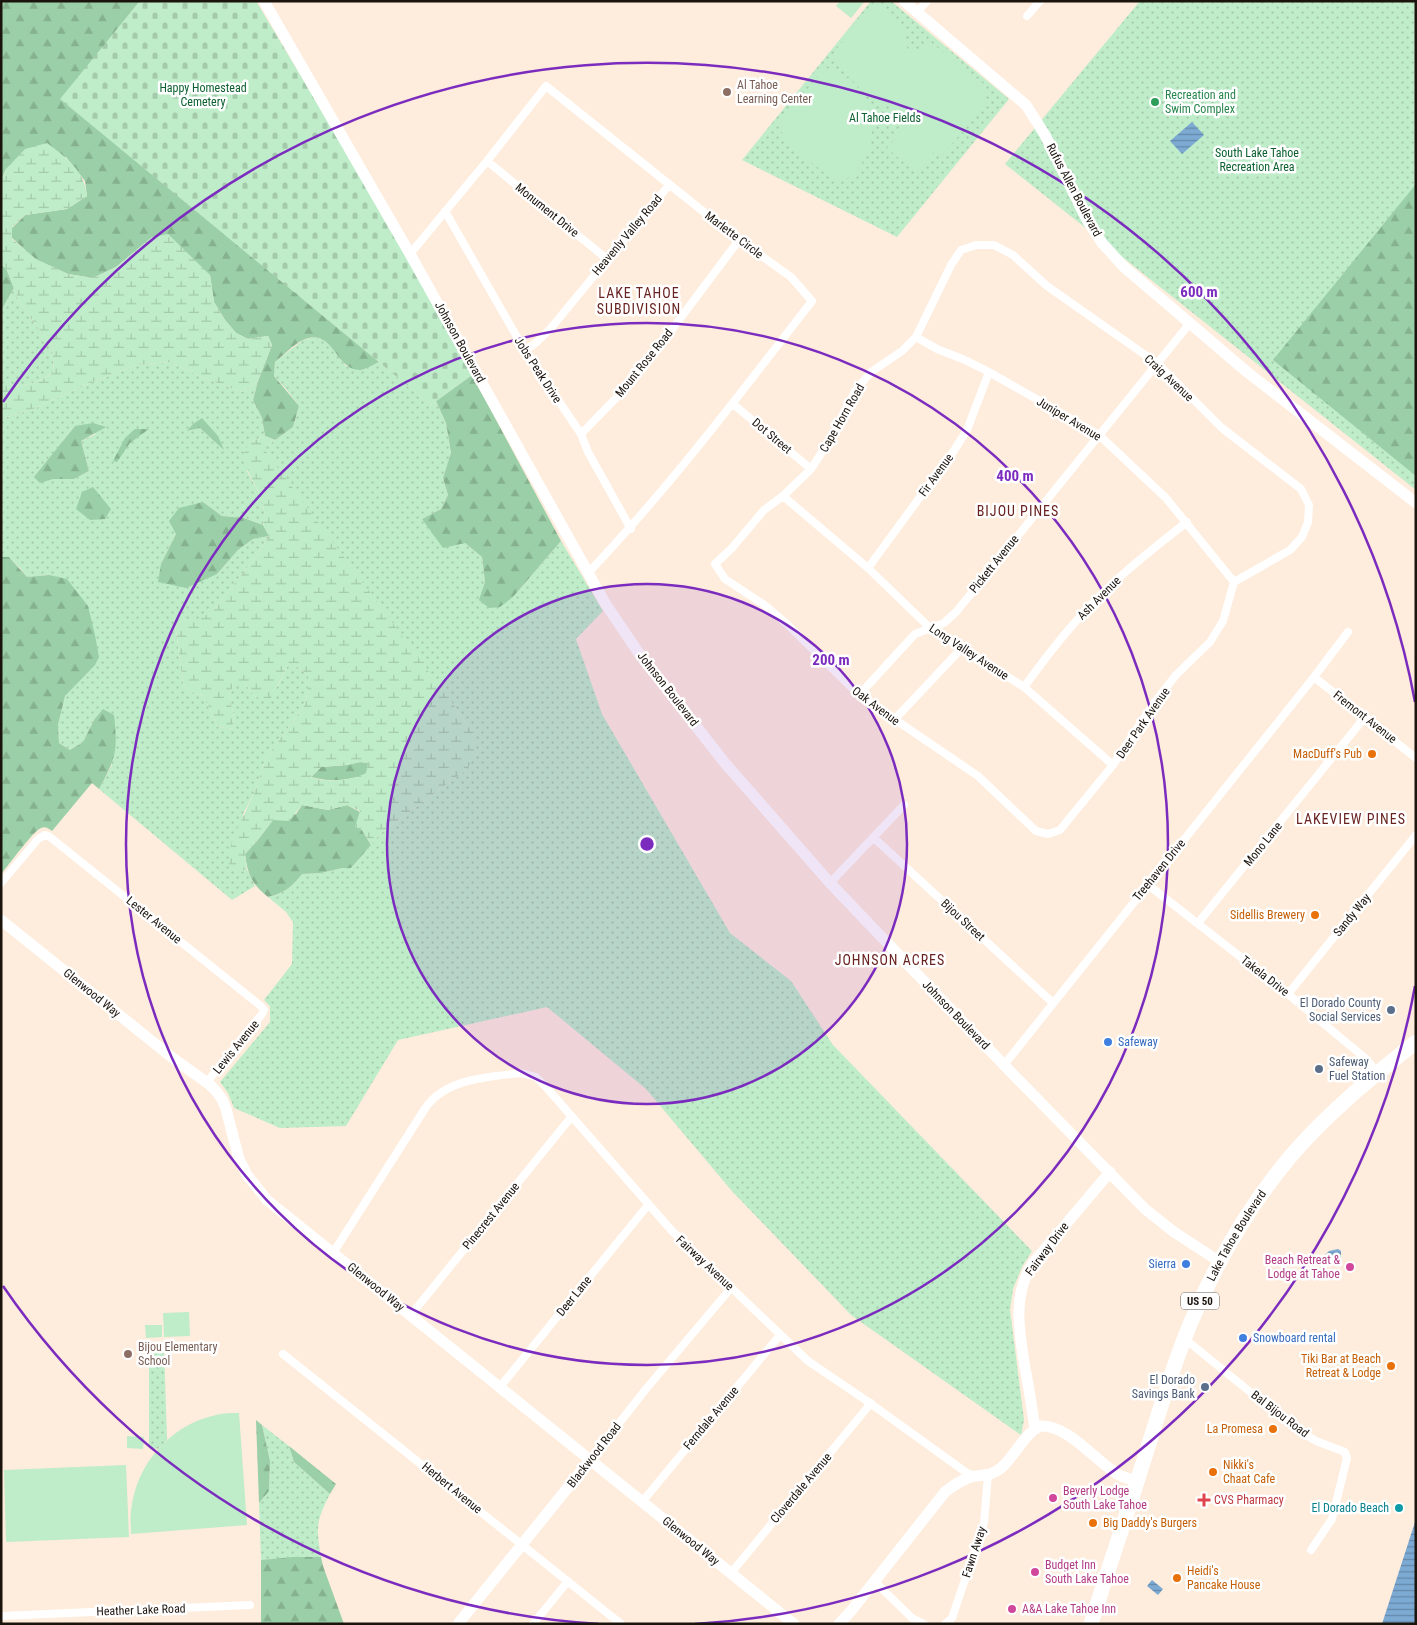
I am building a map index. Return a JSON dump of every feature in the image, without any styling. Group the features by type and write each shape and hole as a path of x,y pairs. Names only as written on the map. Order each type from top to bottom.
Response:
{"highway":[{"name":"Lake Tahoe Boulevard","path":"1091,1624 1185,1339 1202,1296 1220,1262 1249,1213 1289,1159 1327,1116 1416,1042"}],"street":[{"name":"Johnson Boulevard","path":"264,1 410,254 605,603 644,660 724,762 830,883 1004,1065 1146,1209 1220,1262"},
{"name":"Rufus Allen Boulevard","path":"904,1 1026,105 1039,124 1087,220 1102,243 1124,267 1247,372 1416,503"},
{"path":"917,12 926,1"},
{"path":"1027,16 1040,1"},
{"name":"Marlette Circle","path":"410,254 546,86 739,240 791,278 812,301 733,404 631,529 588,573"},
{"name":"Monument Drive","path":"487,161 606,259"},
{"name":"Heavenly Valley Road","path":"525,351 538,342 551,328 669,185"},
{"name":"Jobs Peak Drive","path":"445,211 525,351 581,434 588,452 631,529"},
{"name":"Mount Rose Road","path":"581,434 655,352 739,240"},
{"name":"Cape Horn Road","path":"714,564 732,548 764,510 811,469 831,438 855,391 871,372 902,351 916,337 951,264 961,250 976,245"},
{"name":"Craig Avenue","path":"976,245 994,245 1013,254 1047,286 1158,364 1222,428 1301,489 1309,505 1308,522 1302,537 1290,550 1234,582"},
{"name":"Pickett Avenue","path":"859,695 915,634 944,623 957,611 1190,323"},
{"name":"Juniper Avenue","path":"916,337 937,349 989,372 1099,435 1166,498 1234,582"},
{"name":"Fir Avenue","path":"868,568 967,430 989,372"},
{"name":"Dot Street","path":"733,404 811,469"},
{"name":"Long Valley Avenue","path":"782,496 868,568 930,628 1024,687 1113,765"},
{"name":"Ash Avenue","path":"1024,687 1072,625 1102,593 1146,553 1187,522"},
{"name":"Oak Avenue","path":"714,564 724,579 766,606 859,695 978,776 1036,832 1048,834"},
{"name":"Deer Park Avenue","path":"1048,834 1060,830 1113,765 1154,703 1176,675 1210,642 1223,621 1234,582"},
{"name":"Treehaven Drive","path":"1004,1065 1348,632"},
{"path":"894,720 961,649"},
{"name":"Fremont Avenue","path":"1314,677 1416,758"},
{"name":"Mono Lane","path":"1198,923 1365,717"},
{"path":"830,883 904,805"},
{"name":"Sandy Way","path":"1288,994 1416,835"},
{"name":"Lester Avenue","path":"1,883 38,839 42,836 50,837 259,1004 264,1010"},
{"name":"Bijou Street","path":"874,838 1053,1003"},
{"name":"Takela Drive","path":"1147,884 1288,994 1365,1058 1378,1073"},
{"name":"Glenwood Way","path":"1,920 174,1059 207,1082 222,1099 239,1159 247,1175 268,1200 794,1624"},
{"name":"Lewis Avenue","path":"207,1082 264,1010"},
{"name":"Fairway Avenue","path":"333,1253 426,1107 438,1093 462,1083 515,1074 529,1074 536,1077 572,1116 672,1231 780,1335 820,1370 870,1403 967,1473 975,1476"},
{"name":"Pinecrest Avenue","path":"410,1316 572,1116"},
{"name":"Fairway Drive","path":"1035,1429 1020,1328 1019,1308 1021,1289 1033,1263 1110,1172"},
{"name":"Deer Lane","path":"500,1387 648,1205"},
{"name":"Blackwood Road","path":"458,1624 646,1389 731,1288"},
{"name":"Ferndale Avenue","path":"642,1502 780,1335"},
{"name":"Bal Bijou Road","path":"1185,1339 1296,1429 1316,1441 1345,1452 1348,1458 1332,1519 1311,1550"},
{"name":"Herbert Avenue","path":"283,1354 621,1624"},
{"name":"Cloverdale Avenue","path":"731,1573 870,1403"},
{"path":"838,1624 851,1611 945,1492 952,1486 975,1476 988,1475 1000,1469 1035,1429 1045,1426 1057,1429 1118,1474 1138,1481"},
{"name":"Fawn Away","path":"945,1624 952,1618 984,1523 988,1475"},
{"path":"533,1624 568,1581"},
{"path":"874,1581 912,1618 924,1624"},
{"name":"Heather Lake Road","path":"1,1616 250,1605"}],"green space":[{"path":"1,1 140,1 61,99 379,362 365,369 352,369 321,339 313,337 303,340 296,345 275,362 274,376 299,406 293,427 275,440 265,436 262,418 253,400 272,345 268,336 248,339 236,333 214,302 210,275 152,237 116,267 93,278 68,274 35,259 12,238 12,228 25,215 67,209 87,196 85,181 66,157 6,169 1,180"},
{"name":"Happy Homestead Cemetery","path":"140,1 256,1 387,220 472,375 431,405 60,99"},
{"path":"840,1 865,1 851,18 836,6"},
{"name":"Al Tahoe Fields","path":"871,1 891,1 1009,99 897,237 742,160"},
{"name":"South Lake Tahoe Recreation Area","path":"1140,1 1416,1 1416,490 1005,164"},
{"path":"874,3 888,11 908,34 905,37 909,55 915,48 919,52 928,40 985,85 987,102 941,157 934,152 916,173 887,148 911,120 908,107 901,115 886,103 881,107 835,63 834,52"},
{"path":"825,67 843,75 855,84 865,98 872,120 871,143 862,164 848,178 838,184 783,139 781,122"},
{"path":"47,143 73,165 82,179 87,196 67,209 25,215 12,227 12,239 36,259 68,274 93,278 116,267 152,237 168,234 210,275 214,302 236,333 248,339 268,336 272,345 258,381 242,392 199,376 170,362 136,365 76,389 36,408 1,419 1,386 30,384 48,376 54,371 52,345 18,299 6,268 1,265 1,180 6,169 25,149"},
{"path":"1416,184 1416,476 1273,360"},
{"path":"1,265 6,268 14,288 1,310"},
{"path":"14,288 18,299 34,323 52,345 54,371 48,376 30,384 1,386 1,310"},
{"path":"315,337 327,341 346,366 361,370 379,362 431,405 436,401 446,423 451,454 443,478 448,495 441,509 422,519 465,543 482,557 485,582 480,600 513,597 561,541 603,611 576,639 602,714 730,933 791,981 833,1045 1032,1251 1022,1267 1013,1289 1010,1310 1024,1420 1021,1435 851,1315 731,1190 646,1089 547,1007 398,1040 346,1126 280,1128 234,1108 228,1093 220,1082 270,1022 270,1006 264,1000 292,964 293,922 286,912 268,897 279,894 287,889 302,874 351,868 381,833 466,770 474,733 263,449 293,427 299,406 274,376 275,362 303,340"},
{"path":"170,362 199,376 242,392 258,381 253,400 262,418 265,436 250,442 247,471 262,499 265,517 263,525 244,518 222,516 203,502 176,534 161,564 217,574 238,550 253,539 269,536 258,554 212,612 194,622 183,620 175,624 183,683 189,692 203,695 218,727 233,729 234,717 229,695 234,684 245,684 256,697 277,687 288,665 295,665 308,675 308,690 304,706 266,758 254,793 243,814 239,872 247,869 255,886 232,900 99,789 112,765 94,720 83,742 70,750 59,743 58,725 65,696 78,681 49,575 27,577 9,557 1,557 1,419 36,408 76,389 136,365","holes":["202,419 224,449 200,428 188,431","75,426 96,434 81,441 89,471 74,479 53,479 62,442"]},
{"path":"472,375 561,541 513,597 500,607 489,608 479,600 485,582 482,557 465,543 443,548 422,519 441,509 448,495 443,478 451,453 446,423 436,401"},
{"path":"202,418 218,436 224,450 200,428 187,431"},
{"path":"93,423 106,427 81,441 89,471 74,479 53,479 40,483 34,477 75,426"},
{"path":"135,429 149,429 130,443 117,462 113,461 125,438"},
{"path":"265,436 275,440 264,449 474,733 477,754 466,770 381,833 371,845 362,830 355,827 360,811 347,805 328,810 302,805 289,821 273,820 245,854 247,869 239,872 229,866 229,852 235,834 254,793 266,758 304,706 308,690 308,675 295,665 288,665 270,700 256,697 245,684 234,684 229,695 234,717 233,729 218,727 203,695 189,692 183,683 175,623 183,620 194,621 212,612 258,554 269,536 263,525 264,508 261,499 242,457 250,442","holes":["360,762 368,763 366,773 353,778 332,780 311,777 321,767"]},
{"path":"93,487 111,509 105,519 90,520 76,509 82,492"},
{"path":"203,502 222,516 244,518 263,525 269,536 253,539 238,550 217,574 186,588 158,582 161,564 176,534 169,521 179,508"},
{"path":"1,557 9,557 27,577 49,575 67,579 88,606 99,657 95,665 65,696 58,725 59,743 70,750 83,742 94,720 103,709 114,715 116,737 112,761 99,789 92,783 52,831 44,827 37,831 1,874"},
{"path":"360,762 369,763 366,774 338,780 324,780 311,777 321,767"},
{"path":"302,805 328,810 347,805 360,812 362,830 371,845 351,868 302,874 287,889 279,894 268,897 251,878 245,854 273,820 296,814"},
{"path":"189,1312 190,1336 164,1337 163,1313"},
{"path":"145,1325 162,1325 162,1337 146,1338"},
{"path":"164,1345 167,1440 158,1449 149,1448 149,1346"},
{"path":"239,1413 247,1525 131,1534 134,1494 148,1463 158,1449 170,1437 199,1420 219,1414"},
{"path":"256,1420 262,1425 270,1461 269,1491 259,1503"},
{"path":"262,1425 289,1446 294,1462 330,1494 318,1524 321,1557 261,1560 259,1503 269,1491 270,1461"},
{"path":"127,1436 144,1437 143,1449 127,1448"},
{"path":"289,1446 336,1484 330,1494 294,1462"},
{"path":"126,1465 129,1537 6,1542 4,1470"},
{"path":"321,1557 344,1624 261,1624 261,1560"}],"water":[{"path":"1192,122 1204,135 1182,154 1170,141"},
{"path":"1338,1249 1341,1251 1341,1260 1339,1262 1333,1260 1325,1266 1320,1260 1329,1251"},
{"path":"1416,1519 1416,1624 1382,1624"},
{"path":"1152,1580 1163,1589 1158,1595 1147,1586"}],"place":[{"name":"Al Tahoe Learning Center","path":"727,92"},
{"name":"Recreation and Swim Complex","path":"1155,102"},
{"name":"MacDuff's Pub","path":"1372,754"},
{"name":"Sidellis Brewery","path":"1315,915"},
{"name":"El Dorado County Social Services","path":"1391,1010"},
{"name":"Safeway","path":"1108,1042"},
{"name":"Safeway Fuel Station","path":"1319,1069"},
{"name":"Sierra","path":"1186,1264"},
{"name":"Beach Retreat & Lodge at Tahoe","path":"1350,1267"},
{"name":"Snowboard rental","path":"1243,1338"},
{"name":"Bijou Elementary School","path":"128,1354"},
{"name":"Tiki Bar at Beach Retreat & Lodge","path":"1391,1366"},
{"name":"El Dorado Savings Bank","path":"1205,1387"},
{"name":"La Promesa","path":"1273,1429"},
{"name":"Nikki's Chaat Cafe","path":"1213,1472"},
{"name":"Beverly Lodge South Lake Tahoe","path":"1053,1498"},
{"name":"CVS Pharmacy","path":"1204,1500"},
{"name":"El Dorado Beach","path":"1399,1508"},
{"name":"Big Daddy's Burgers","path":"1093,1523"},
{"name":"Budget Inn South Lake Tahoe","path":"1035,1572"},
{"name":"Heidi's Pancake House","path":"1177,1578"},
{"name":"A&A Lake Tahoe Inn","path":"1012,1609"}],"district":[{"name":"LAKE TAHOE SUBDIVISION","path":"639,302"},
{"name":"BIJOU PINES","path":"1018,511"},
{"name":"LAKEVIEW PINES","path":"1351,819"},
{"name":"JOHNSON ACRES","path":"890,960"}]}
